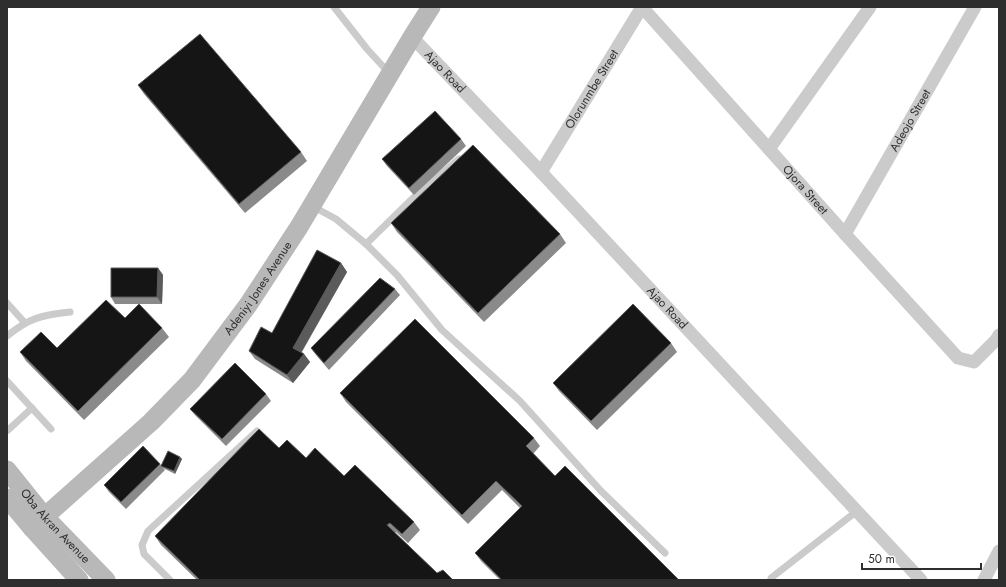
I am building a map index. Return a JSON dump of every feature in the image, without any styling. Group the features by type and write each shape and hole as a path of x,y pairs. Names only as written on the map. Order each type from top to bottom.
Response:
{"street":[{"name":"Adeniyi Jones Avenue","path":"38,522 151,422 192,380 248,305 312,206 431,7"},
{"name":"Ojora Street","path":"642,7 958,358 974,362 999,335"},
{"name":"Olorunmbe Street","path":"541,172 642,7"},
{"path":"769,149 870,7"},
{"name":"Adeojo Street","path":"845,234 975,7"},
{"name":"Ajao Road","path":"412,37 541,172 921,580"},
{"name":"Oba Akran Avenue","path":"7,470 38,522 79,580"},
{"name":"Oba Akran Avenue","path":"7,498 38,522 106,580"},
{"path":"984,580 999,551"}],"lane":[{"path":"334,7 390,74"},
{"path":"366,244 412,199 463,156"},
{"path":"312,206 336,219 366,244 397,275 442,330 520,401 601,491 665,553"},
{"path":"7,303 25,323"},
{"path":"7,336 25,323 48,314 70,312"},
{"path":"7,381 51,429"},
{"path":"7,431 32,408"},
{"path":"170,580 144,554 142,545 148,531 257,431"},
{"path":"771,580 771,578 857,511"}],"building":[{"path":"200,34 301,152 239,204 138,85"},
{"path":"435,111 461,139 409,188 382,159"},
{"path":"473,145 560,234 478,313 391,223"},
{"path":"317,250 341,263 293,348 304,354 287,375 249,351 261,327 272,333"},
{"path":"111,268 158,268 157,297 111,297"},
{"path":"380,278 395,289 324,363 311,348"},
{"path":"106,300 125,318 139,304 162,328 78,411 20,352 41,332 57,348"},
{"path":"633,304 671,343 591,421 553,383"},
{"path":"415,319 534,438 526,446 555,476 565,466 679,580 502,580 475,553 522,506 496,481 462,515 340,393"},
{"path":"235,363 266,394 222,439 190,409"},
{"path":"259,429 279,448 287,440 306,458 315,448 344,476 355,465 414,522 402,534 390,523 387,525 437,573 443,570 453,580 200,580 155,536"},
{"path":"143,446 160,464 121,502 104,485"},
{"path":"168,451 180,457 174,471 161,466"}]}
